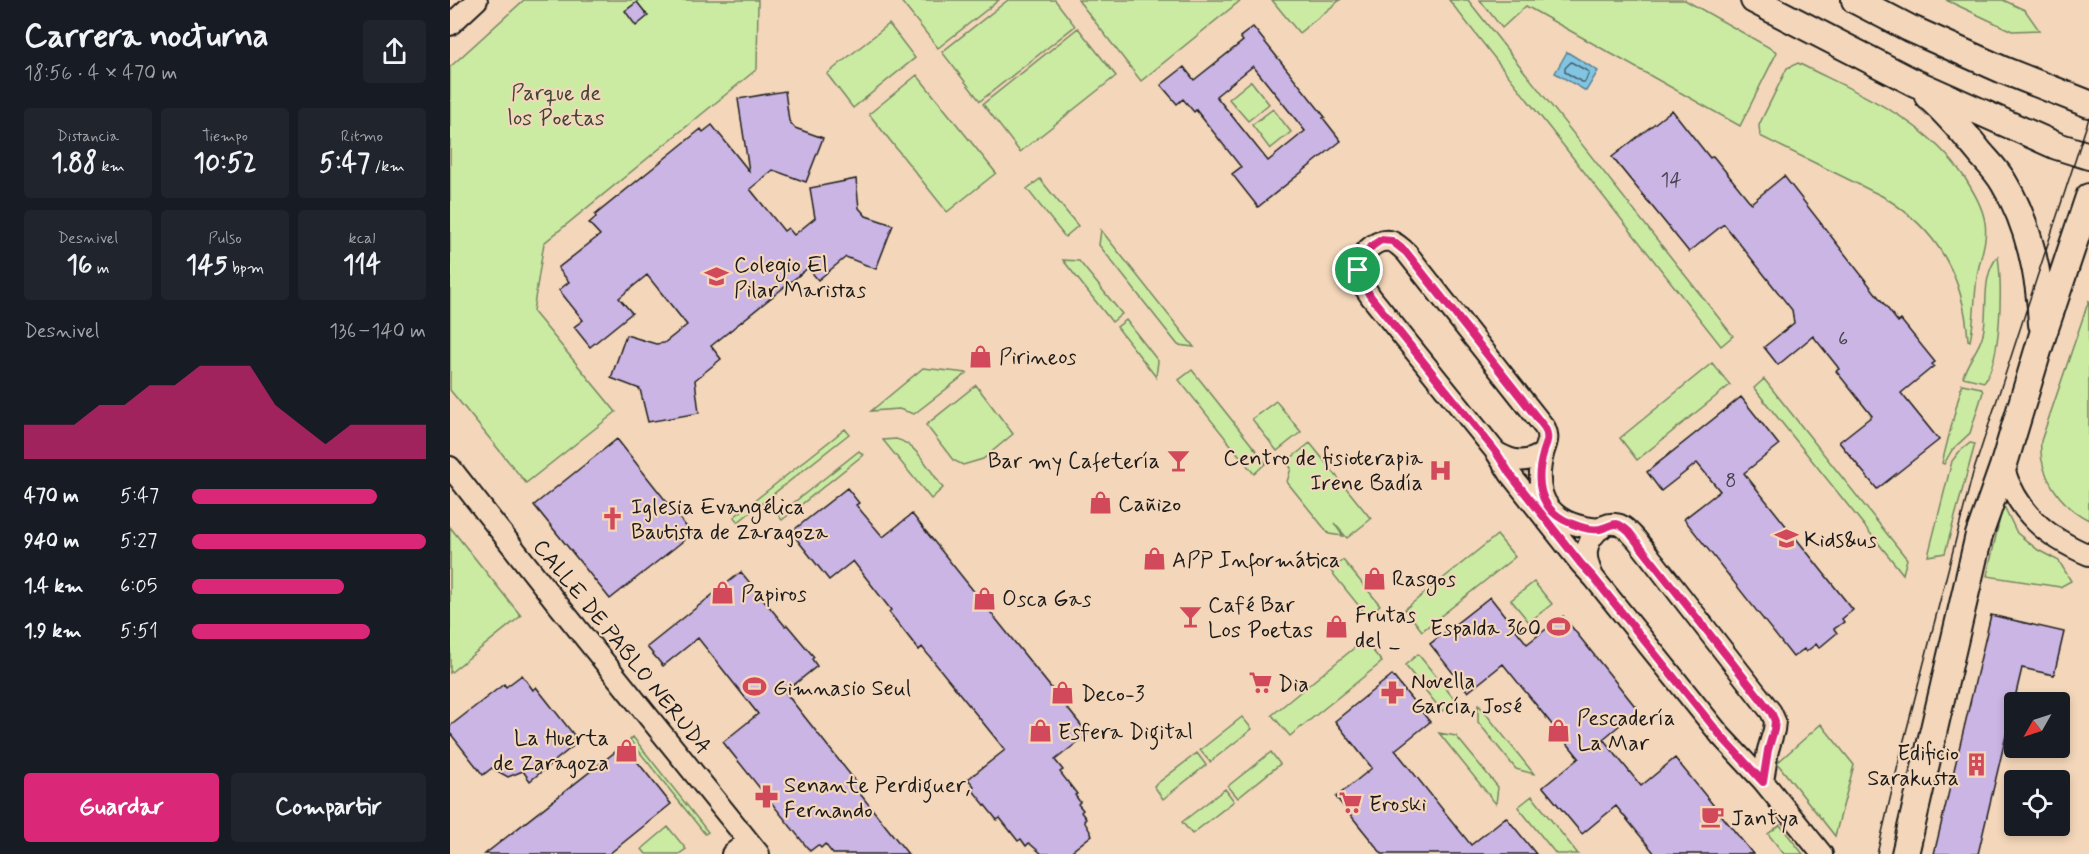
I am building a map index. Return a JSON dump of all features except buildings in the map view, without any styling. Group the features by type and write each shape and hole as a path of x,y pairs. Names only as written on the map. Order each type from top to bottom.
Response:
{"main road":[{"path":"1754,0 1913,82 2057,146 2089,156"},
{"path":"1855,0 1909,28 1972,56 2089,104"},
{"path":"1913,82 1958,126 2004,182 2020,219 2037,275 2043,334"},
{"path":"1905,854 1979,535 2089,197"}],"street":[{"path":"450,26 477,0"},
{"path":"1601,529 1571,524 1549,508 1542,498 1539,487 1543,453 1549,435 1545,428 1406,252 1392,241 1381,240 1370,247 1361,257 1358,270 1362,284 1496,452 1541,514 1721,736 1763,782 1822,854"},
{"path":"1496,452 1518,461 1534,459 1543,453"},
{"path":"2003,466 2013,492 2022,507 2035,521 2057,540 2089,555"},
{"name":"CALLE DE PABLO NERUDA","path":"450,467 549,594 754,847"},
{"path":"1594,578 1587,553 1593,537 1601,529 1614,523 1622,526 1637,540 1771,712 1775,721 1763,782"},
{"path":"1721,736 1734,745 1744,747 1759,745 1771,737"},
{"path":"732,854 754,847"}],"green space":[{"name":"Parque de los Poetas","path":"524,0 758,0 757,69 544,243 533,311 616,412 526,483 450,390 450,67"},
{"path":"900,0 999,0 938,48"},
{"path":"1008,0 1055,0 1075,26 980,101 942,52"},
{"path":"1078,0 1241,0 1141,81"},
{"path":"1272,0 1340,0 1299,33"},
{"path":"1449,0 1468,0 1733,336 1721,346"},
{"path":"1480,0 1685,0 1777,52 1740,126 1526,6 1502,28"},
{"path":"1946,0 2003,0 2025,10 2039,30 2012,31"},
{"path":"889,24 915,58 853,108 827,74"},
{"path":"1078,28 1116,76 1020,152 983,104"},
{"path":"1798,63 1867,97 1910,123 1948,157 1965,178 1980,205 1986,230 1977,277 1970,341 1961,296 1954,275 1933,239 1918,224 1902,209 1882,196 1760,136 1759,125 1787,68"},
{"path":"917,75 996,173 947,212 869,114"},
{"path":"1251,81 1269,104 1248,121 1229,99"},
{"path":"1273,109 1291,132 1270,149 1252,125"},
{"path":"1040,179 1078,226 1065,237 1027,189"},
{"path":"1101,230 1194,347 1178,345 1099,245"},
{"path":"1998,256 2000,303 1997,339 1990,371 1984,382 1963,377 1983,334 1987,283 1992,265"},
{"path":"1063,260 1079,261 1122,314 1112,322"},
{"path":"2089,300 2089,520 2078,514 2060,498 2053,488 2043,465 2041,441"},
{"path":"1126,320 1158,361 1156,377 1117,327"},
{"path":"1712,363 1730,385 1637,460 1620,438"},
{"path":"923,368 967,373 914,414 899,409 871,411"},
{"path":"1192,370 1266,463 1254,474 1179,380"},
{"path":"1764,379 1907,559 1903,574 1754,388"},
{"path":"1962,384 1981,388 1983,392 1970,433 1952,450 1944,464 1942,463"},
{"path":"976,385 1013,434 983,459 963,465 953,460 926,425"},
{"path":"1276,401 1301,432 1277,451 1252,419"},
{"path":"845,429 849,434 738,522 734,517"},
{"path":"896,439 917,452 943,488 931,499 883,440"},
{"path":"1310,443 1371,519 1347,538 1334,523 1343,536 1329,534 1287,482 1291,468 1286,462"},
{"path":"1970,443 1975,444 1945,553 1928,556 1952,461"},
{"path":"859,451 863,455 782,520 778,515"},
{"path":"2003,504 2017,533 2038,550 2059,561 2071,581 2060,587 1987,576"},
{"path":"450,527 521,616 450,673"},
{"path":"1497,535 1515,557 1422,631 1405,609"},
{"path":"1343,560 1380,605 1367,616 1330,570"},
{"path":"1534,582 1552,604 1529,622 1511,600"},
{"path":"1364,640 1382,662 1290,736 1272,715"},
{"path":"1418,654 1455,700 1442,711 1405,665"},
{"path":"1478,704 1534,774 1516,769 1478,722"},
{"path":"1242,717 1252,729 1210,762 1200,750"},
{"path":"1821,724 1854,765 1835,836 1777,763"},
{"path":"1439,733 1456,736 1498,787 1496,804"},
{"path":"633,737 708,832 705,834 630,740"},
{"path":"1271,752 1280,764 1238,798 1228,786"},
{"path":"1197,753 1206,765 1163,799 1154,786"},
{"path":"1225,789 1234,801 1192,834 1182,822"},
{"path":"1532,796 1578,854 1556,854 1518,807"},
{"path":"1780,825 1803,854 1784,854 1768,834"},
{"path":"668,827 686,849 679,854 646,854 642,849"}],"water":[{"path":"1567,52 1598,71 1586,91 1555,73"}],"tram line":[{"path":"1877,854 1973,473 2089,118"}],"place":[{"name":"Colegio El Pilar Maristas","path":"716,277"},
{"name":"Pirineos","path":"981,356"},
{"name":"Bar my Cafetería","path":"1178,460"},
{"name":"Centro de fisioterapia Irene Badía","path":"1441,470"},
{"name":"Cañizo","path":"1100,503"},
{"name":"Iglesia Evangélica Bautista de Zaragoza","path":"613,519"},
{"name":"Kids&us","path":"1786,539"},
{"name":"APP Informática","path":"1154,559"},
{"name":"Rasgos","path":"1374,578"},
{"name":"Papiros","path":"723,593"},
{"name":"Osca Gas","path":"984,598"},
{"name":"Café Bar Los Poetas","path":"1190,617"},
{"name":"Frutas del _","path":"1337,627"},
{"name":"Espalda 360","path":"1559,627"},
{"name":"Dia","path":"1260,683"},
{"name":"Gimnasio Seul","path":"755,687"},
{"name":"Deco-3","path":"1063,693"},
{"name":"Novella García, José","path":"1393,693"},
{"name":"Pescadería La Mar","path":"1559,730"},
{"name":"Esfera Digital","path":"1040,731"},
{"name":"La Huerta de Zaragoza","path":"627,750"},
{"name":"Edificio Sarakusta","path":"1977,765"},
{"name":"Senante Perdiguer, Fernando","path":"766,797"},
{"name":"Eroski","path":"1351,803"},
{"name":"Jantya","path":"1713,817"}],"route":[{"path":"1381,240 1392,241 1406,252 1549,435 1548,444 1543,453 1539,487 1542,498 1549,508 1571,524 1585,528 1601,529 1614,523 1622,526 1637,540 1771,712 1775,721 1774,730 1763,782 1721,736 1541,514 1496,452 1371,297 1362,284 1358,270 1361,257 1381,240"}]}
